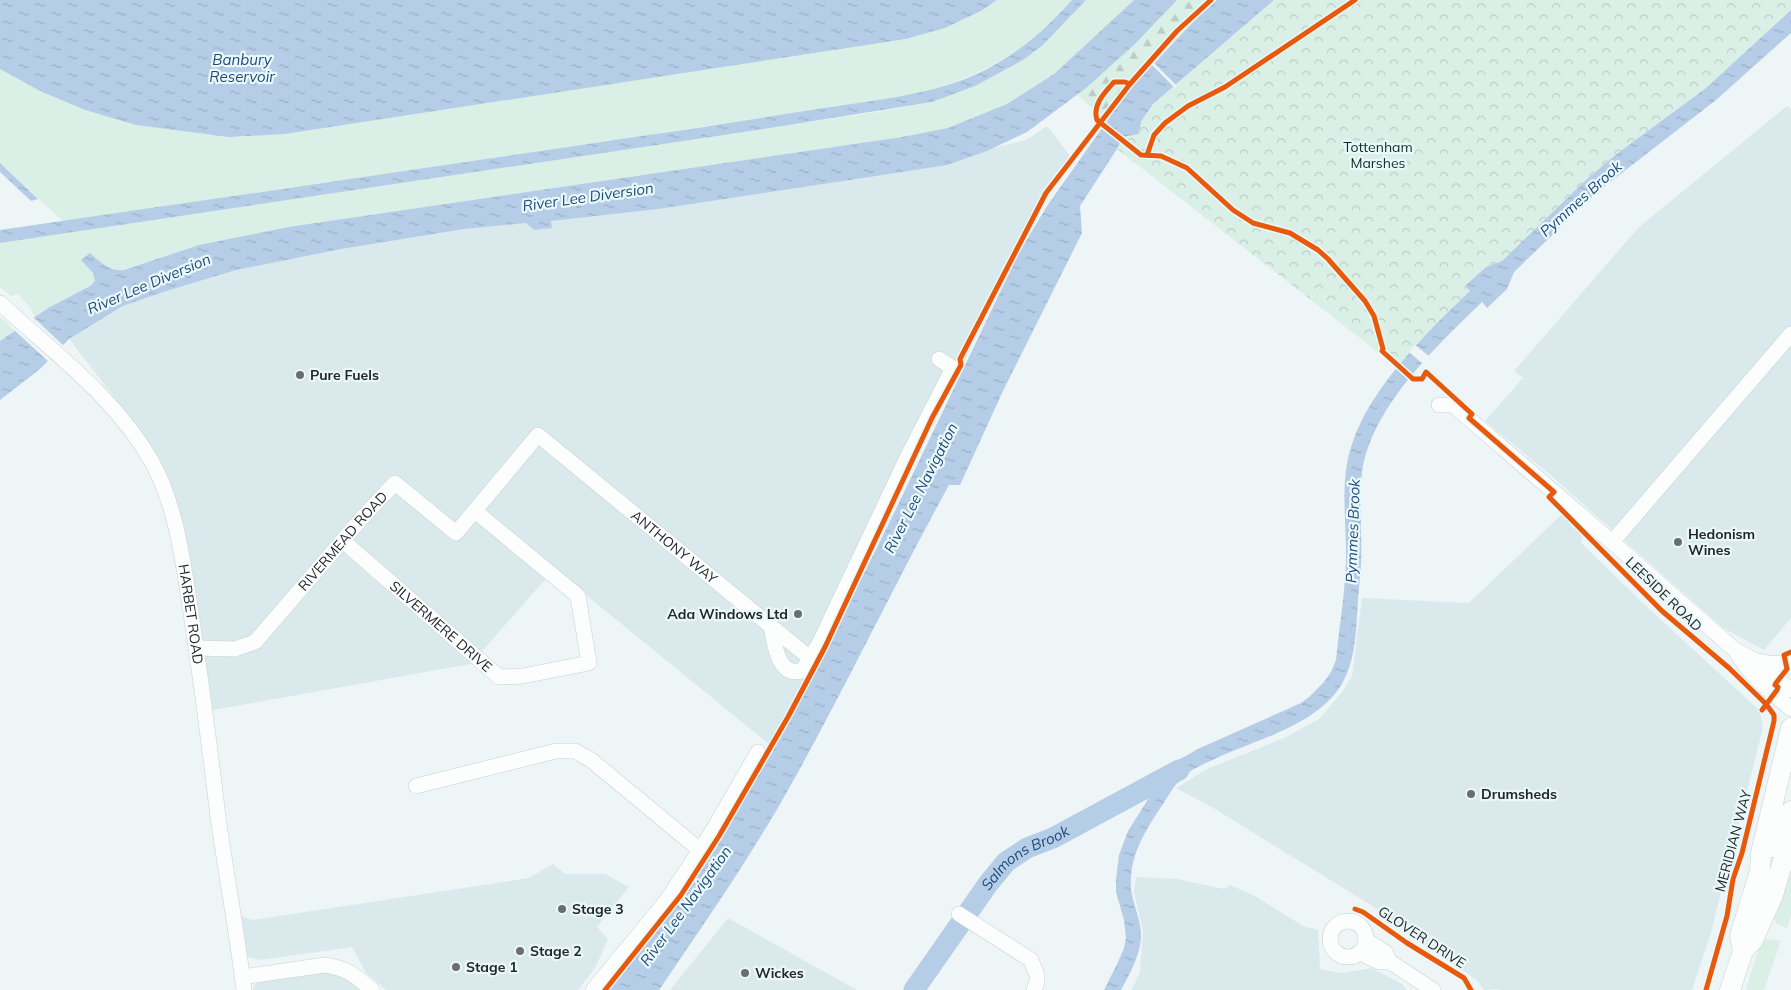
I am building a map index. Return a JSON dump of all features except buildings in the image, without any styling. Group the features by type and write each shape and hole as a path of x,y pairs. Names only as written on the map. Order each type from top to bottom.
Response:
{"main road":[{"path":"1760,871 1761,853 1791,728"},
{"path":"1743,951 1740,936 1760,871 1770,853 1778,832 1791,811"},
{"path":"1730,990 1743,951 1753,940 1774,895 1790,839"}],"street":[{"name":"HARBET ROAD","path":"0,303 71,366 133,433 161,480 169,499 185,575 205,701 218,818 243,984"},
{"path":"1612,542 1791,334"},
{"path":"771,627 780,663 786,669 796,673 802,671 811,659 906,460 953,368 939,359"},
{"name":"LEESIDE ROAD","path":"1446,405 1612,542 1735,650 1766,664 1779,664 1791,661"},
{"name":"ANTHONY WAY","path":"538,435 811,659"},
{"name":"RIVERMEAD ROAD","path":"196,648 235,649 255,642 362,518 395,483 456,533 538,435"},
{"name":"SILVERMERE DRIVE","path":"343,541 499,677 524,676 588,663 578,596 475,511"},
{"name":"LEESIDE ROAD","path":"1735,650 1742,662 1759,682 1791,709"},
{"name":"LEESIDE ROAD","path":"1754,660 1791,690"},
{"path":"416,786 556,751 575,751 591,760 701,852"},
{"path":"593,990 667,900 701,852 758,752"},
{"path":"963,917 1031,960 1036,968 1037,975 1034,990"},
{"path":"1363,947 1379,962 1390,962 1433,990"},
{"path":"243,984 325,965 338,967 350,972 372,990"}],"shaded area":[{"path":"1787,106 1791,109 1791,618 1764,650 1723,628 1548,473 1485,421 1523,378 1514,371 1639,227"},
{"path":"1047,126 1072,158 1052,188 913,462 800,692 770,745 554,569 471,664 213,710 189,569 173,494 143,434 69,339 124,306 223,266 352,236 930,163 1026,140"},
{"path":"1563,513 1583,533 1581,543 1760,711 1763,728 1710,936 1692,990 1484,990 1477,980 1400,929 1374,907 1215,809 1176,788 1207,769 1286,737 1319,719 1342,692 1352,676 1362,598 1469,603"},
{"path":"553,864 565,874 605,874 629,887 597,927 608,939 595,968 578,990 386,990 366,973 352,947 260,960 247,957 241,916 252,920 529,878"},
{"path":"1136,877 1177,879 1224,889 1230,885 1255,896 1303,926 1318,930 1320,969 1342,973 1371,968 1402,984 1407,990 1131,990 1140,972 1143,931 1134,892"},
{"path":"728,918 857,990 670,990"},
{"path":"313,970 323,970 344,977 360,990 253,990 256,983"}],"green space":[{"path":"997,0 1072,0 1058,16 1009,56 952,83 926,92 886,99 63,221 0,163 0,69 40,91 85,110 136,125 229,137 285,134 906,39 945,28 981,11"},
{"path":"1086,0 1134,0 1054,74 1007,104 949,128 902,137 288,227 199,245 124,270 116,271 100,263 82,260 93,273 96,281 35,317 28,305 18,294 11,296 0,287 0,243 876,112 932,102 1023,60 1043,45"},
{"path":"1177,0 1217,0 1159,57 1107,120 1077,95 1135,44"},
{"name":"Tottenham Marshes","path":"1274,0 1791,0 1791,10 1706,88 1614,156 1586,180 1502,261 1486,267 1465,286 1470,291 1417,344 1397,367 1117,149 1123,137 1139,134 1141,123 1153,104"},
{"path":"0,317 15,331 0,341"},
{"path":"1791,856 1791,916 1787,928 1777,924 1773,917"},
{"path":"1767,939 1781,941 1764,990 1746,990 1759,947"}],"water":[{"name":"Banbury Reservoir","path":"0,0 997,0 981,11 945,28 906,39 285,134 229,137 136,125 85,110 40,91 0,69"},
{"path":"1072,0 1086,0 1043,45 1023,60 975,86 932,102 757,130 0,243 0,230 685,130 892,98 929,90 965,79 1010,56 1049,24"},
{"name":"River Lee Diversion","path":"1134,0 1177,0 1135,44 1086,88 1027,132 987,151 947,165 658,209 551,221 552,228 534,230 526,223 464,229 341,249 236,270 123,306 69,339 40,369 0,400 0,341 48,308 90,286 95,281 93,273 81,260 90,253 110,268 124,270 199,245 288,227 902,137 948,128 1007,104 1054,74"},
{"name":"River Lee Navigation","path":"1217,0 1274,0 1153,104 1141,122 1139,134 1123,137 1080,206 1082,233 1003,391 960,485 949,485 823,726 765,830 659,990 609,990 690,887 721,839 767,758 771,755 895,511 1019,253 1047,206 1129,90 1196,19"},
{"name":"Pymmes Brook","path":"1791,10 1791,33 1716,100 1596,193 1514,272 1507,289 1487,308 1482,302 1445,338 1426,358 1392,402 1378,425 1368,449 1362,473 1360,496 1361,560 1356,635 1352,658 1344,680 1334,695 1307,718 1202,765 1180,779 1139,845 1132,866 1131,889 1141,932 1140,946 1136,959 1121,990 1104,990 1124,948 1126,938 1124,920 1116,892 1119,855 1128,831 1159,782 1173,763 1200,748 1301,703 1324,682 1331,672 1336,660 1346,562 1344,502 1348,458 1360,423 1386,382 1436,324 1470,291 1465,286 1486,267 1502,261 1586,180 1614,156 1706,88"},
{"path":"0,163 38,199 31,201 0,172"}],"pier":[{"path":"1152,61 1177,86 1175,88 1150,63"},
{"path":"1103,122 1124,137 1122,140 1100,125"},
{"path":"32,316 65,347 50,363 13,329"},
{"path":"1415,345 1429,356 1423,364 1409,352"}],"waterway":[{"name":"Salmons Brook","path":"914,990 988,884 1006,862 1027,848 1053,838 1179,770"}],"cycle path":[{"path":"605,990 681,895 719,836 788,717 825,647 932,418 961,365 960,359 1046,193 1130,84 1177,31 1211,0"},
{"path":"1147,155 1154,135 1165,123 1188,106 1225,87 1355,0"},
{"name":"MERIDIAN WAY","path":"1130,84 1114,82 1103,94 1098,104 1096,109 1097,120 1141,155 1161,156 1187,168 1233,210 1253,223 1290,233 1318,250 1365,301 1374,316 1382,351 1413,379 1422,379 1426,372 1472,414 1469,418 1554,492 1549,497 1662,611 1729,668 1766,704 1774,715 1742,853 1733,879 1727,916 1706,990"},
{"path":"1762,710 1777,690 1778,687 1775,685 1787,669 1784,655 1791,652"},
{"name":"GLOVER DRIVE","path":"1355,909 1363,912 1407,943 1464,978 1471,990"}],"place":[{"name":"Pure Fuels","path":"300,375"},
{"name":"Hedonism Wines","path":"1678,542"},
{"name":"Ada Windows Ltd","path":"798,614"},
{"name":"Drumsheds","path":"1471,794"},
{"name":"Stage 3","path":"562,909"},
{"name":"Stage 2","path":"520,951"},
{"name":"Stage 1","path":"456,967"},
{"name":"Wickes","path":"745,973"}]}
